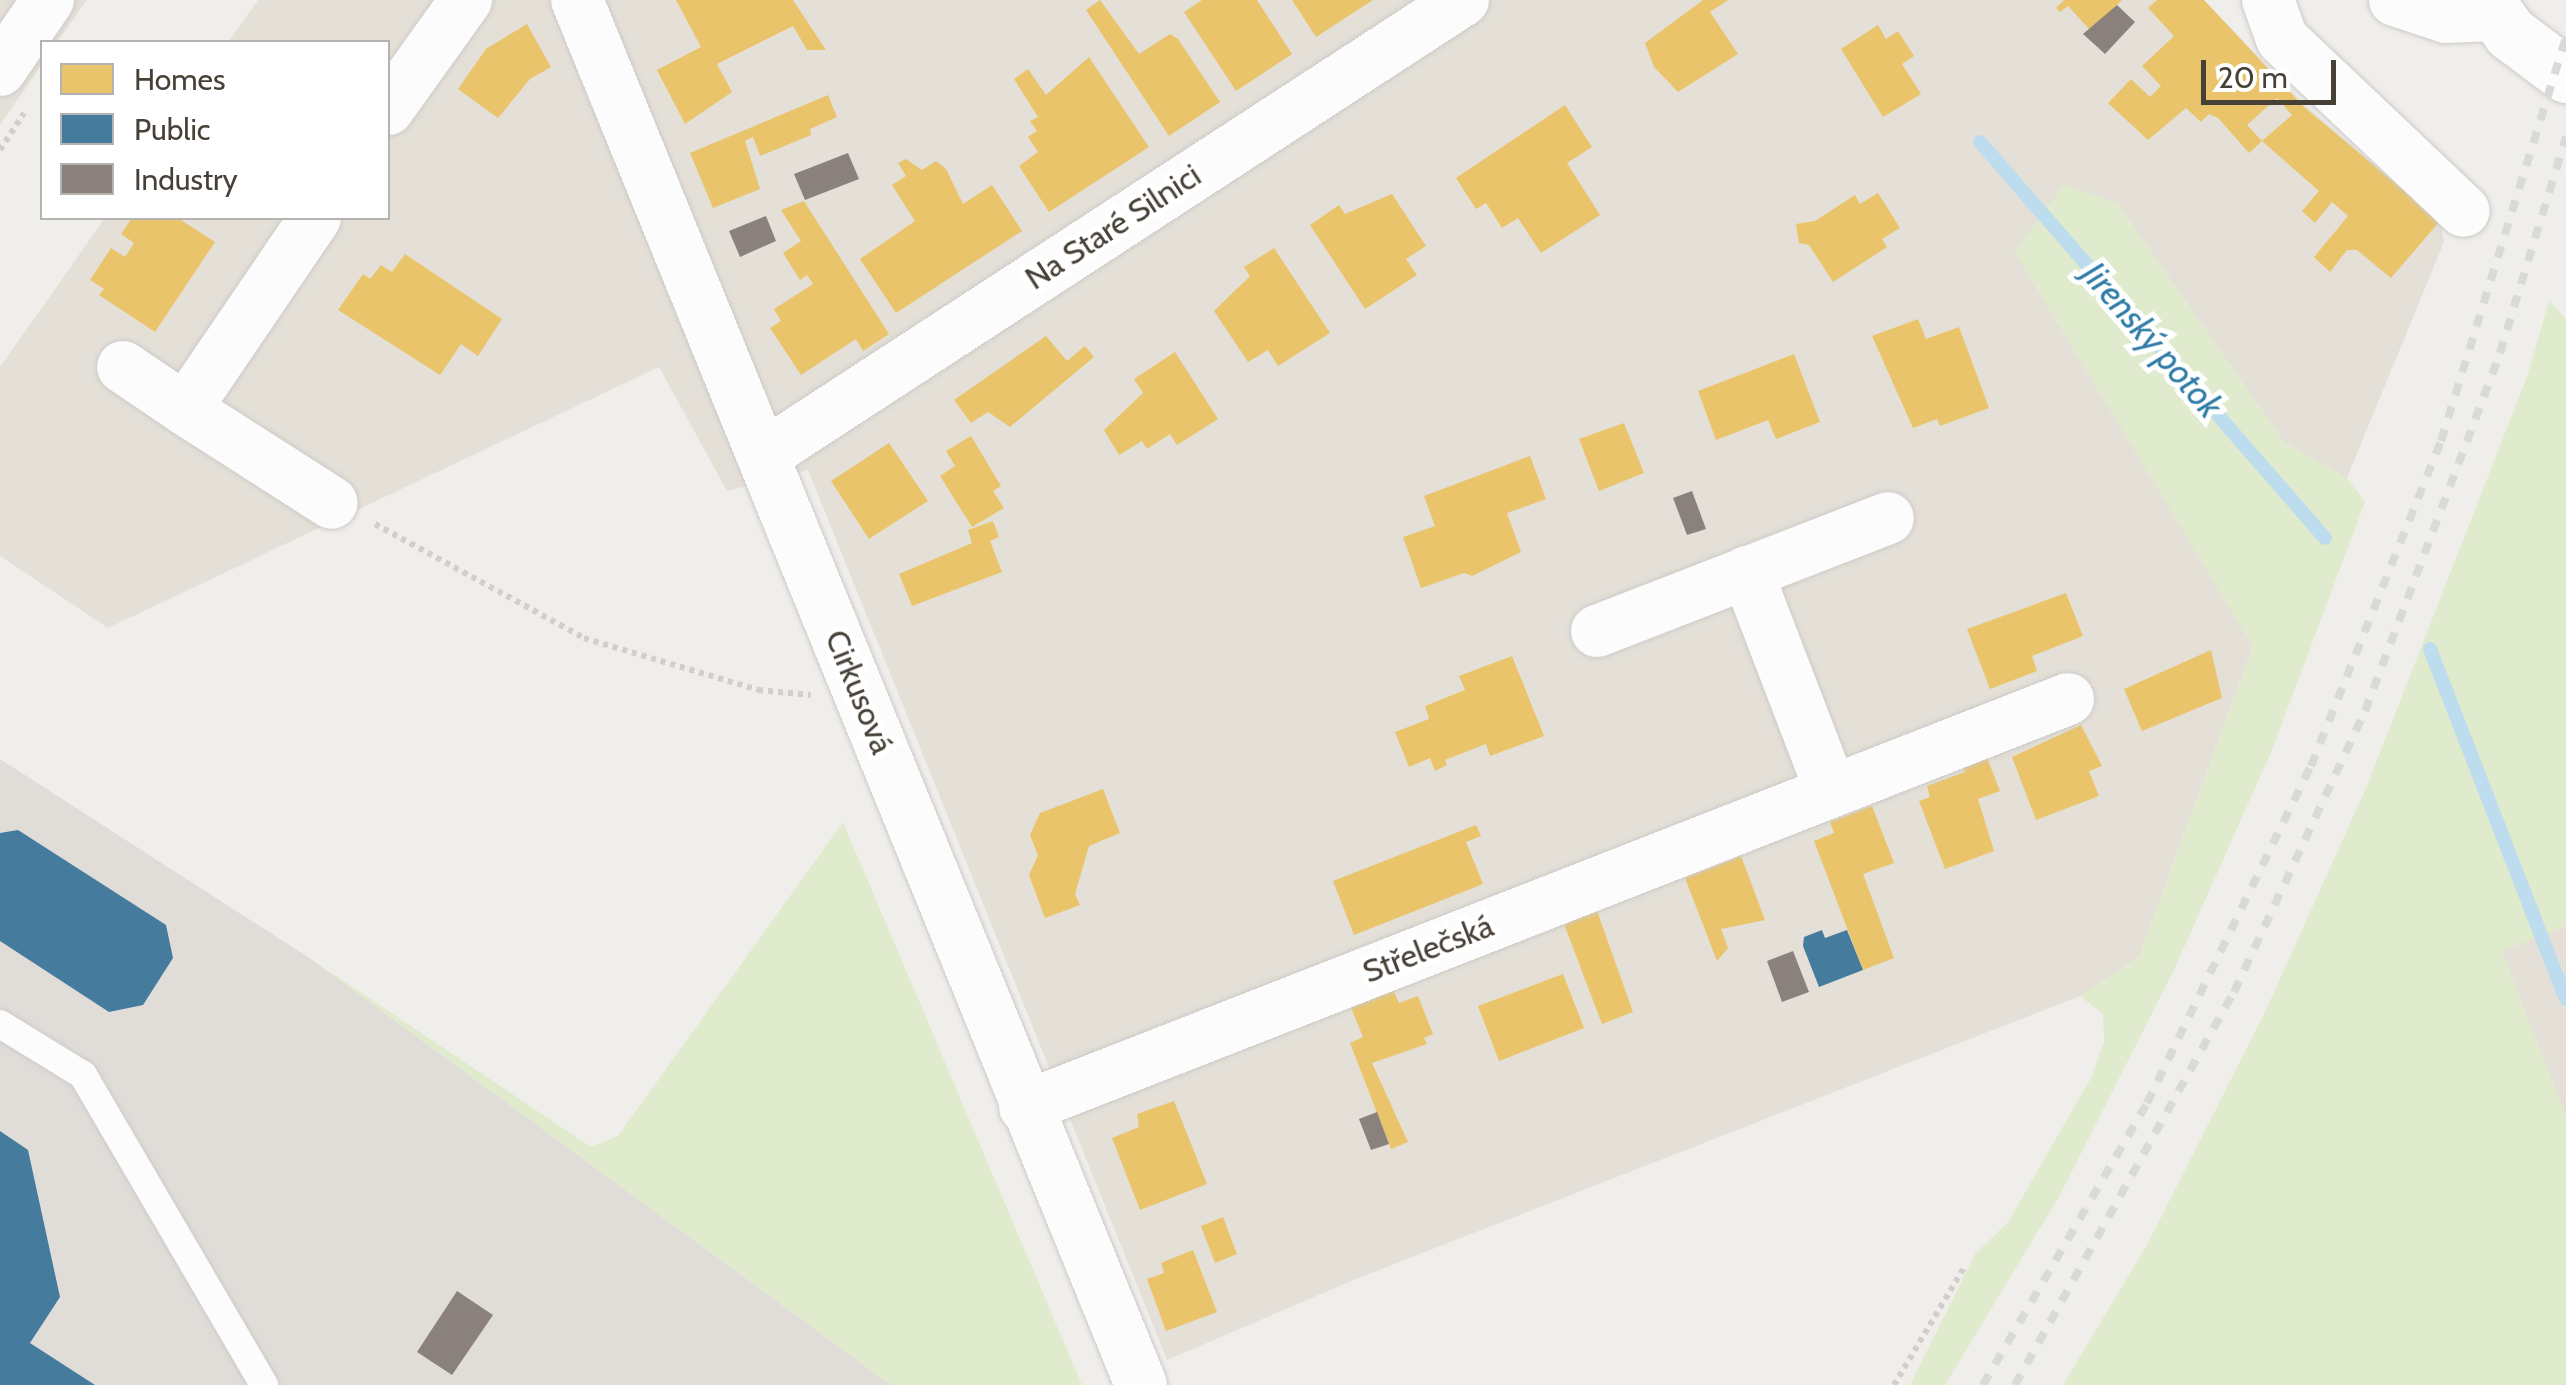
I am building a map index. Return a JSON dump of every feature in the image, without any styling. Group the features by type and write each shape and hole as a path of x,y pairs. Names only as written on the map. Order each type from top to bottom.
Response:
{"street":[{"path":"16,86 48,0"},
{"path":"390,106 466,0"},
{"name":"Cirkusová","path":"577,0 1141,1385"},
{"name":"Na Staré Silnici","path":"764,455 1463,0"},
{"path":"2268,0 2282,39 2464,211"},
{"path":"2396,0 2446,17 2496,16 2566,75"},
{"path":"185,409 313,220"},
{"path":"123,367 332,503"},
{"path":"1597,630 1888,518"},
{"path":"1747,572 1831,792"},
{"name":"Střelečská","path":"1025,1107 2068,699"}],"lane":[{"path":"0,1024 84,1076 264,1385"}],"path":[{"path":"0,150 16,86"},
{"path":"332,503 356,503 367,519 584,638 758,690 862,699"},
{"path":"1894,1385 1965,1266"}],"shaded area":[{"path":"0,0 87,0 58,40 40,40 40,67 0,125"},
{"path":"258,0 2204,0 2305,105 2440,221 2444,242 2347,478 2284,442 2117,203 2015,252 2253,646 2139,957 2080,996 1356,1279 1167,1360 808,470 727,491 659,367 108,628 0,556 0,367 104,220 390,220 390,40 229,40"},
{"path":"0,759 311,959 891,1385 0,1385"},
{"path":"2566,926 2566,1117 2501,951"}],"green space":[{"path":"2064,184 2117,203 2284,442 2347,478 2365,502 2272,750 2174,970 2060,1195 1945,1385 1910,1385 1975,1254 2008,1222 2091,1078 2104,1042 2103,1014 2080,996 2139,957 2253,647 2015,252"},
{"path":"2549,301 2566,319 2566,926 2502,951 2566,1117 2566,1385 2063,1385 2148,1243 2265,1012 2366,788 2527,377"},
{"path":"843,822 1082,1385 891,1385 311,959 591,1147 618,1136"}],"building: Homes":[{"path":"676,0 793,0 826,50 807,50 793,26 717,64 732,92 685,124 657,70 701,47"},
{"path":"1100,0 1139,54 1170,34 1178,39 1220,102 1169,136 1086,10"},
{"path":"1202,0 1257,0 1292,54 1236,91 1184,12"},
{"path":"1292,0 1373,0 1316,37"},
{"path":"1703,0 1728,0 1710,12 1738,54 1678,92 1654,67 1645,43"},
{"path":"2064,0 2122,0 2090,30 2068,6 2060,12 2056,8"},
{"path":"2157,0 2204,0 2303,106 2440,221 2391,278 2357,250 2347,250 2330,272 2314,257 2348,216 2332,202 2315,223 2302,211 2319,191 2262,141 2249,153 2218,118 2209,114 2201,122 2186,108 2148,140 2108,103 2131,79 2150,97 2161,86 2142,66 2174,36 2148,8","holes":["2277,98 2292,115 2262,141 2247,125"]},
{"path":"527,24 551,67 530,79 498,118 458,89 486,49"},
{"path":"1878,25 1886,39 1898,31 1914,56 1902,64 1921,94 1883,117 1841,49"},
{"path":"1089,57 1149,147 1049,212 1019,166 1038,152 1028,137 1037,131 1030,121 1038,117 1014,79 1028,69 1046,95"},
{"path":"828,95 837,117 810,129 811,135 760,156 753,137 745,141 760,189 713,208 690,153"},
{"path":"1565,105 1592,147 1567,163 1600,215 1541,253 1518,218 1502,228 1486,203 1476,209 1456,178"},
{"path":"906,159 922,170 936,161 946,169 963,204 992,185 1022,231 896,313 860,259 915,221 892,185 906,176 898,163"},
{"path":"1878,193 1900,228 1882,239 1887,247 1833,282 1809,245 1799,243 1796,224 1815,221 1855,195 1860,204"},
{"path":"1392,194 1426,246 1406,259 1417,275 1365,309 1310,225 1339,205 1345,214"},
{"path":"804,201 889,334 863,351 856,339 801,375 770,328 781,321 774,309 813,284 807,275 800,280 783,253 801,241 781,210"},
{"path":"131,220 181,220 215,242 155,332 99,295 104,289 90,280 111,248 125,257 134,243 121,234"},
{"path":"1274,248 1330,333 1278,366 1268,350 1248,362 1214,311 1250,276 1244,267"},
{"path":"405,254 502,319 478,356 461,344 440,375 338,310 363,274 370,279 381,265 392,272"},
{"path":"1918,319 1926,339 1959,327 1989,408 1940,426 1937,419 1913,428 1872,336"},
{"path":"1046,336 1067,361 1085,346 1094,357 1010,427 988,412 971,423 954,400"},
{"path":"1175,352 1218,419 1177,445 1170,434 1147,449 1142,441 1119,455 1104,430 1143,393 1134,379"},
{"path":"1794,354 1820,422 1776,439 1768,420 1716,440 1698,391"},
{"path":"1624,423 1644,473 1599,491 1579,439"},
{"path":"971,436 1001,486 993,491 1004,508 972,527 940,476 955,466 946,451"},
{"path":"889,443 928,501 869,539 831,481"},
{"path":"1530,456 1546,499 1507,513 1521,552 1472,576 1464,573 1421,588 1403,537 1435,526 1424,496"},
{"path":"993,521 999,537 990,541 1002,572 912,606 899,574 972,543 968,530"},
{"path":"2066,593 2083,636 2032,656 2037,671 1990,689 1967,629"},
{"path":"2211,650 2222,698 2142,731 2124,689"},
{"path":"1512,656 1544,736 1490,756 1486,744 1445,760 1447,765 1435,771 1430,758 1409,767 1395,732 1429,719 1425,706 1465,690 1459,676"},
{"path":"2081,725 2102,766 2089,771 2099,796 2036,820 2012,757"},
{"path":"1984,750 2000,791 1978,799 1994,851 1945,869 1919,801 1930,797 1927,786 1965,772 1960,759"},
{"path":"1103,789 1120,833 1089,846 1075,894 1080,905 1045,918 1029,875 1038,855 1030,835 1040,813"},
{"path":"1872,806 1894,863 1863,874 1894,958 1863,970 1814,841 1834,833 1830,822"},
{"path":"1476,825 1481,836 1466,842 1483,884 1354,935 1333,881"},
{"path":"1741,856 1765,920 1721,929 1728,948 1717,961 1685,878"},
{"path":"1597,911 1633,1012 1602,1024 1564,924"},
{"path":"1563,974 1584,1028 1499,1061 1478,1006"},
{"path":"1393,990 1399,1003 1418,996 1433,1034 1424,1038 1427,1044 1372,1063 1408,1142 1391,1149 1350,1043 1363,1037 1350,1005"},
{"path":"1174,1101 1207,1184 1140,1210 1112,1138 1139,1127 1137,1114"},
{"path":"1223,1217 1237,1254 1215,1263 1201,1226"},
{"path":"1193,1250 1217,1312 1166,1331 1147,1279 1164,1273 1161,1263"}],"building: Public":[{"path":"18,830 166,925 173,958 143,1005 109,1012 0,941 0,833"},
{"path":"1822,930 1825,938 1847,930 1863,970 1819,987 1803,946 1804,937"},
{"path":"0,1131 28,1150 60,1297 30,1343 95,1385 0,1385"}],"building: Industry":[{"path":"2117,5 2135,22 2105,54 2083,34"},
{"path":"848,153 859,179 805,200 794,174"},
{"path":"766,216 776,241 740,257 729,231"},
{"path":"1692,491 1706,529 1687,535 1673,498"},
{"path":"1793,951 1809,992 1782,1002 1767,961"},
{"path":"1377,1112 1389,1144 1371,1150 1359,1119"},
{"path":"457,1291 493,1315 452,1375 417,1352"}],"waterway":[{"name":"Jirenský potok","path":"1980,142 2325,538"},
{"name":"Jirenský potok","path":"2430,649 2566,999"}],"railway":[{"path":"1983,1385 2147,1103 2311,766 2441,441 2566,37"},
{"path":"2015,1385 2234,992 2365,711 2500,353 2566,137"}]}
